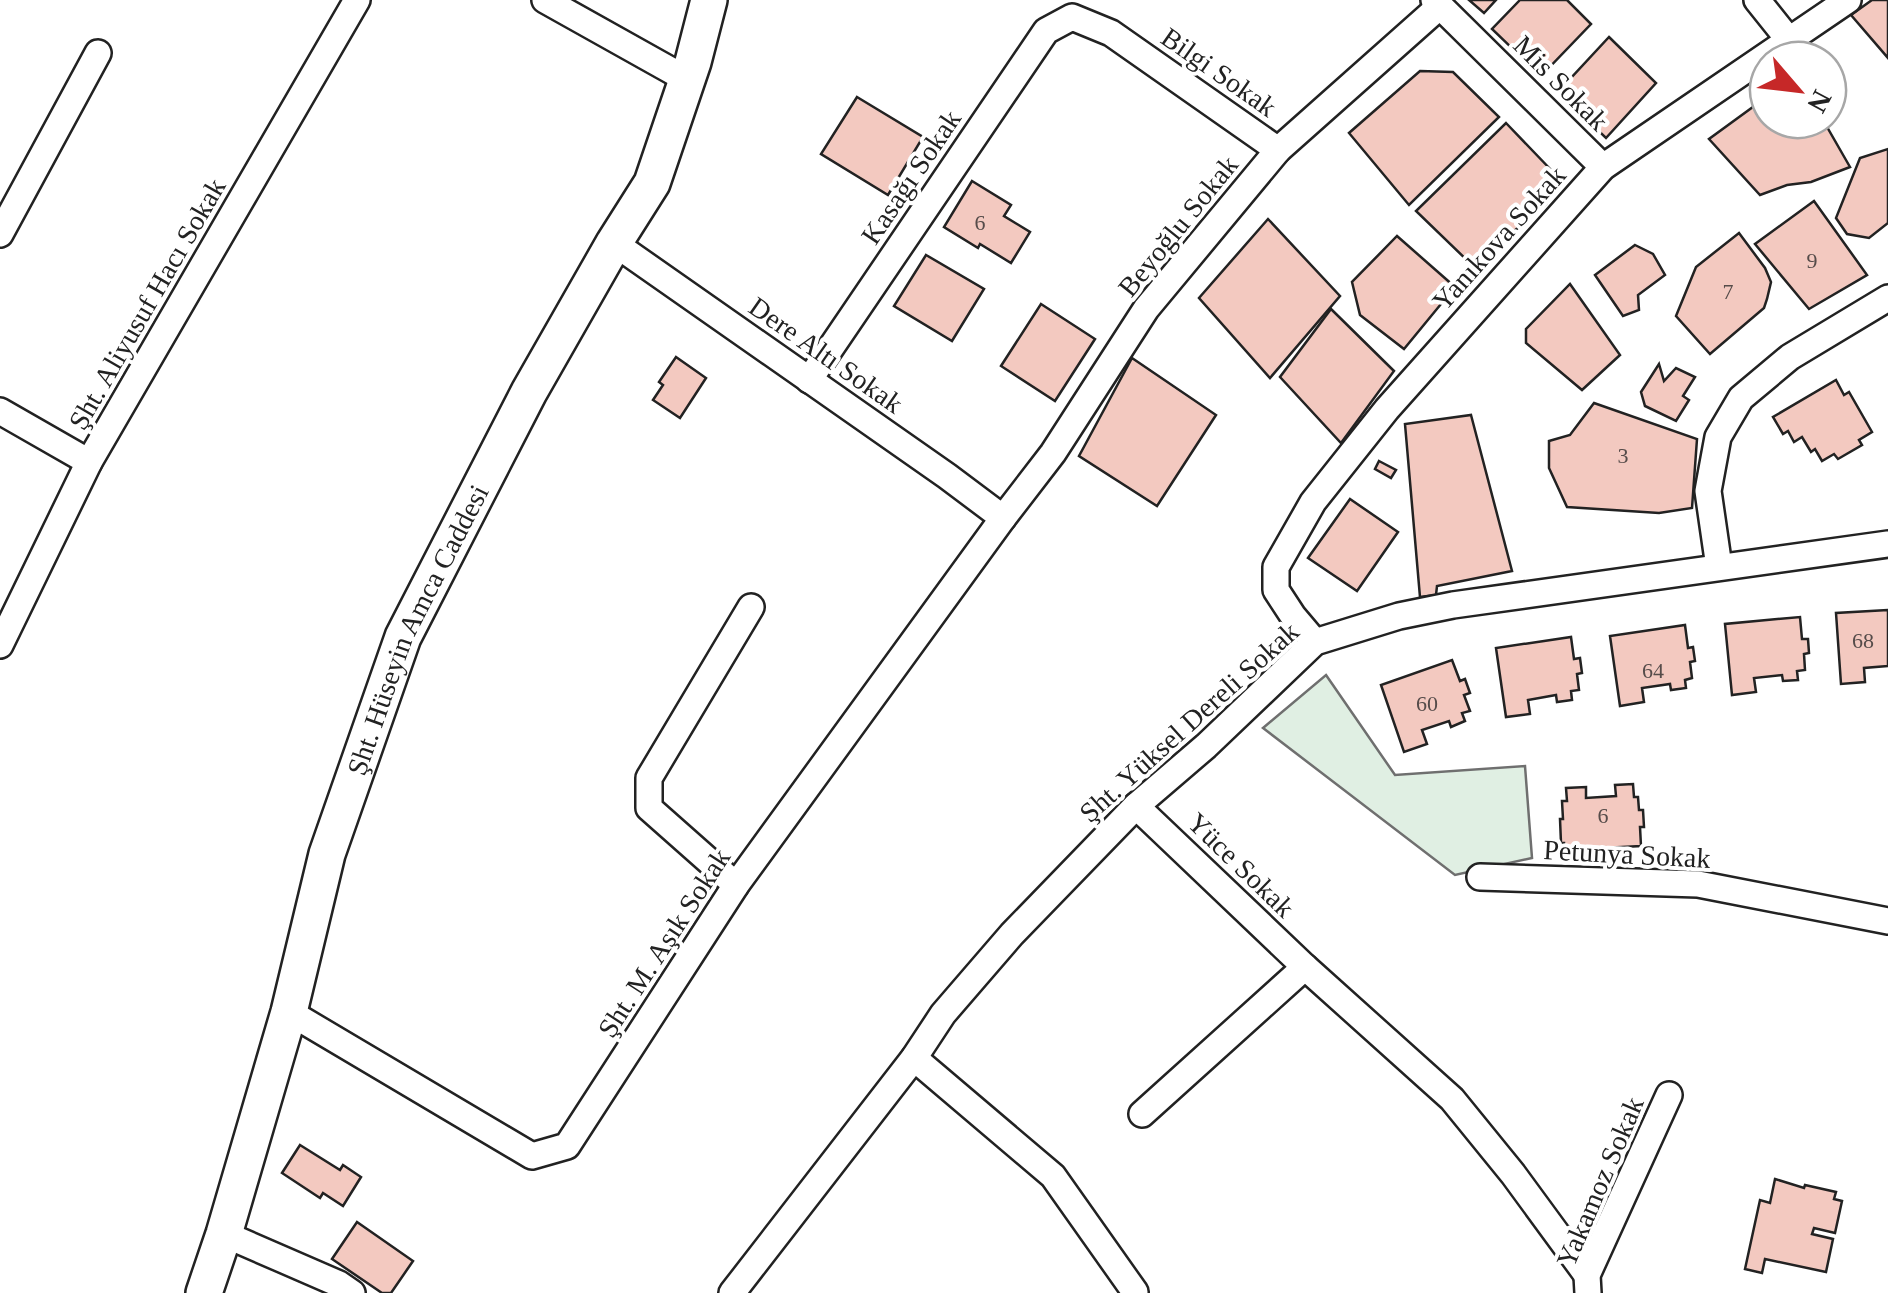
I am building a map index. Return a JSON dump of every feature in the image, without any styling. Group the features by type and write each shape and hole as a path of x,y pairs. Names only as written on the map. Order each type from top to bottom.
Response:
{"street":[{"name":"Şht. Aliyusuf Hacı Sokak","path":"0,645 89,462 357,0"},
{"path":"544,0 688,80"},
{"name":"Şht. Hüseyin Amca Caddesi","path":"204,1293 289,1012 327,854 403,636 529,392 652,183 688,80 709,0"},
{"path":"1757,0 1789,40"},
{"name":"Yanıkova Sokak","path":"1789,40 1848,0"},
{"name":"Beyoğlu Sokak","path":"1003,518 1054,453 1146,309 1278,150 1437,3"},
{"name":"Mis Sokak","path":"1437,3 1603,167"},
{"name":"Bilgi Sokak","path":"1072,17 1111,32 1278,150"},
{"name":"Kasağı Sokak","path":"809,380 1046,31 1072,17"},
{"path":"0,234 98,53"},
{"name":"Yanıkova Sokak","path":"1315,642 1276,590 1276,567 1314,502 1387,409 1603,167 1748,68"},
{"name":"Dere Altı Sokak","path":"614,244 1003,518"},
{"path":"1719,566 1708,491 1718,437 1741,398 1790,357 1888,298"},
{"path":"0,410 89,462"},
{"name":"Şht. M. Aşık Sokak","path":"289,1012 532,1156 567,1146 736,885 1003,518"},
{"name":"Şht. Yüksel Dereli Sokak","path":"732,1293 914,1058 943,1014 1012,934 1136,806 1206,746 1315,642 1398,616 1453,605 1888,544"},
{"path":"736,885 649,808 650,778 751,607"},
{"name":"Yüce Sokak","path":"1136,806 1305,967 1452,1099 1513,1174 1587,1284"},
{"name":"Petunya Sokak","path":"1480,877 1698,884 1888,921"},
{"path":"1142,1114 1305,967"},
{"path":"914,1058 1054,1176 1135,1292"},
{"name":"Yakamoz Sokak","path":"1587,1284 1668,1095"},
{"path":"224,1234 352,1293"}],"green space":[{"path":"1326,675 1395,775 1525,766 1532,858 1455,875 1263,728"}],"building":[{"path":"1469,0 1496,0 1484,13"},
{"path":"1520,0 1567,0 1591,24 1541,76 1492,29"},
{"path":"1872,0 1888,0 1888,58 1851,15"},
{"path":"1609,37 1656,83 1606,138 1558,92"},
{"path":"1420,71 1453,72 1499,117 1409,205 1349,133"},
{"path":"857,97 923,137 888,195 821,154"},
{"path":"1748,111 1748,140 1834,140 1850,167 1760,195 1709,139"},
{"path":"1506,123 1554,173 1546,204 1473,266 1416,211"},
{"path":"1888,149 1888,223 1869,238 1847,234 1836,218 1860,158"},
{"path":"972,181 1011,205 1004,216 1030,232 1011,263 944,227"},
{"path":"1814,201 1867,275 1809,309 1755,244"},
{"path":"1268,219 1340,296 1270,378 1199,298"},
{"path":"1739,233 1771,282 1767,299 1764,308 1710,354 1676,316 1696,267"},
{"path":"1397,236 1455,287 1404,349 1360,315 1352,282"},
{"path":"1635,245 1653,254 1665,275 1638,295 1639,310 1623,316 1595,275"},
{"path":"926,255 984,289 952,341 894,306"},
{"path":"1570,284 1620,355 1582,390 1526,343 1526,329"},
{"path":"1041,304 1095,339 1055,401 1001,366"},
{"path":"1331,309 1394,371 1341,443 1280,377"},
{"path":"676,357 706,378 680,418 653,400 663,385 659,382"},
{"path":"1132,358 1216,415 1157,506 1079,456"},
{"path":"1659,364 1664,381 1676,368 1695,377 1683,396 1689,400 1676,421 1645,406 1641,392"},
{"path":"1836,380 1844,395 1849,392 1872,432 1859,440 1862,445 1838,459 1834,454 1822,461 1802,437 1794,442 1788,431 1783,434 1773,417"},
{"path":"1594,403 1697,439 1692,508 1659,513 1567,507 1549,468 1549,441 1570,435"},
{"path":"1471,415 1512,571 1437,586 1436,595 1420,597 1405,424"},
{"path":"1379,461 1396,470 1391,478 1375,469"},
{"path":"1350,499 1398,532 1357,591 1308,558"},
{"path":"1888,610 1888,666 1864,668 1865,682 1841,684 1836,613"},
{"path":"1800,617 1802,639 1808,639 1809,653 1804,654 1805,670 1797,671 1798,680 1783,681 1782,675 1754,678 1756,692 1732,695 1725,624"},
{"path":"1685,625 1688,648 1693,647 1695,661 1690,662 1692,678 1685,680 1686,688 1671,690 1670,684 1642,688 1644,702 1620,706 1610,636"},
{"path":"1571,637 1574,659 1580,658 1582,673 1577,674 1579,690 1571,691 1572,700 1557,702 1556,695 1528,700 1530,714 1506,717 1496,648"},
{"path":"1452,660 1460,681 1465,679 1470,693 1464,695 1470,711 1462,713 1465,721 1451,727 1449,721 1422,730 1427,744 1404,752 1381,685"},
{"path":"1633,784 1639,810 1643,810 1641,846 1564,850 1560,819 1562,801 1567,801 1566,788 1586,787 1586,798 1616,796 1615,785"},
{"path":"300,1145 340,1170 343,1165 361,1177 343,1206 323,1193 320,1198 282,1173"},
{"path":"1775,1179 1836,1192 1834,1199 1842,1201 1835,1233 1814,1228 1812,1234 1833,1239 1826,1272 1765,1259 1762,1273 1745,1269 1760,1200 1770,1203"},
{"path":"357,1222 413,1261 391,1293 382,1293 332,1259"}]}
